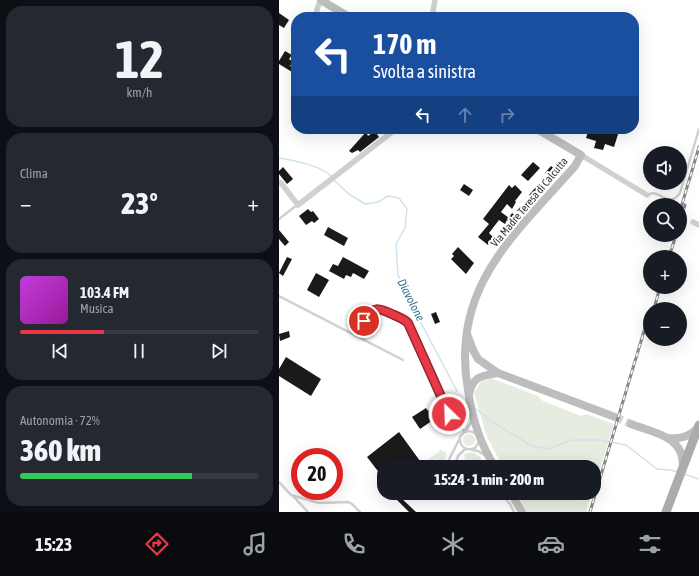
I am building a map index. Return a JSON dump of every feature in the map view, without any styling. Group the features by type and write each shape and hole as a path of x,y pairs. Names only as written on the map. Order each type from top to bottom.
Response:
{"main road":[{"path":"672,512 699,426"},
{"path":"666,512 699,440"}],"street":[{"path":"317,12 317,8 321,0 341,12"},
{"path":"433,12 435,0"},
{"path":"279,182 298,205 322,188 388,134"},
{"path":"545,134 647,196"},
{"name":"Via Madre Teresa di Calcutta","path":"489,459 479,438 468,395 464,345 471,309 477,293 494,261 506,244 575,166 581,155"},
{"path":"693,222 699,226"},
{"path":"466,331 473,350 478,358 498,373 615,417"},
{"path":"478,358 470,360 465,368 474,377 498,373"},
{"path":"468,395 473,382 478,377"},
{"path":"631,424 667,438 679,448 682,456 683,473"},
{"path":"667,438 687,437 699,426"},
{"path":"515,500 522,512"}],"lane":[{"path":"647,196 651,193 655,193 665,199 671,200 677,197 680,193 699,129"},
{"path":"279,219 298,205"},
{"path":"279,296 403,360"},
{"path":"363,339 360,335 360,328 368,314 373,310 383,310 405,321 410,327 449,414 465,432"},
{"path":"449,460 462,434 465,432 474,417"},
{"path":"465,432 471,431 479,438 477,446 472,450"},
{"path":"460,440 461,446 465,449 478,451 489,459"},
{"path":"457,460 458,456 465,449"},
{"path":"279,482 291,494"},
{"path":"297,500 308,512"},
{"path":"308,500 319,504 348,502 360,512"},
{"path":"506,500 514,512"}],"shaded area":[{"path":"491,378 538,396 543,401 581,416 586,414 614,424 601,465 601,460 499,460 487,437 474,393 481,382"},
{"path":"467,434 471,434 475,440 471,446 467,446 463,442 463,438"},
{"path":"440,449 447,454 445,460 427,460 439,452"},
{"path":"472,452 479,456 482,460 464,460 464,454"},
{"path":"521,500 590,500 586,512 527,512"}],"building":[{"path":"279,13 289,20 284,28 279,25"},
{"path":"285,51 291,54 289,59 291,60 291,71 279,64 279,61"},
{"path":"364,134 367,134 368,136 371,134 377,134 379,137 360,152 358,150 352,153 349,151"},
{"path":"587,134 618,134 614,147 605,144 603,150 594,148 596,141 586,138"},
{"path":"533,162 540,168 528,181 521,175"},
{"path":"551,166 558,172 552,179 545,173"},
{"path":"283,167 293,179 287,184 279,174 279,171"},
{"path":"464,184 473,190 469,196 460,190"},
{"path":"509,185 512,188 515,185 522,192 515,201 516,202 512,209 507,204 501,212 509,218 512,213 517,217 512,224 507,220 505,224 499,220 489,233 494,238 488,245 478,237 489,224 483,219"},
{"path":"536,187 541,192 535,200 529,195"},
{"path":"308,209 311,212 313,211 319,219 314,223 312,221 306,225 299,216"},
{"path":"328,227 348,238 344,246 324,235"},
{"path":"279,230 289,242 285,246 279,239"},
{"path":"458,247 474,263 466,274 451,259 454,256 452,254"},
{"path":"287,257 292,259 283,276 279,273"},
{"path":"343,257 369,271 364,279 353,273 351,277 346,275 344,279 329,271 333,264 338,266"},
{"path":"316,273 329,280 319,297 307,290"},
{"path":"436,312 440,322 435,324 431,314"},
{"path":"289,331 290,337 280,341 279,334"},
{"path":"286,357 321,379 311,396 279,376 279,369"},
{"path":"433,407 439,416 420,429 412,417 426,408 428,411"},
{"path":"399,432 419,460 377,460 377,470 367,457"},
{"path":"397,500 403,500 416,512 409,512"}],"waterway":[{"name":"Diavolone","path":"279,158 300,162 321,169 332,177"},
{"name":"Diavolone","path":"334,180 349,194 365,204 378,202 388,196 399,198 407,209 405,228 396,244 398,275 419,319 457,391"},
{"name":"Diavolone","path":"476,409 489,420 532,446 548,449 572,440 601,440 626,445 657,469 678,472"},
{"name":"Diavolone","path":"684,474 699,479"}],"tunnel":[{"path":"615,417 631,424"}],"railway":[{"path":"684,198 699,147"},
{"path":"671,250 674,242"},
{"path":"656,302 658,294"},
{"path":"590,512 643,334"}],"route":[{"path":"364,321 370,311 380,309 403,319 408,323 449,414"}]}
